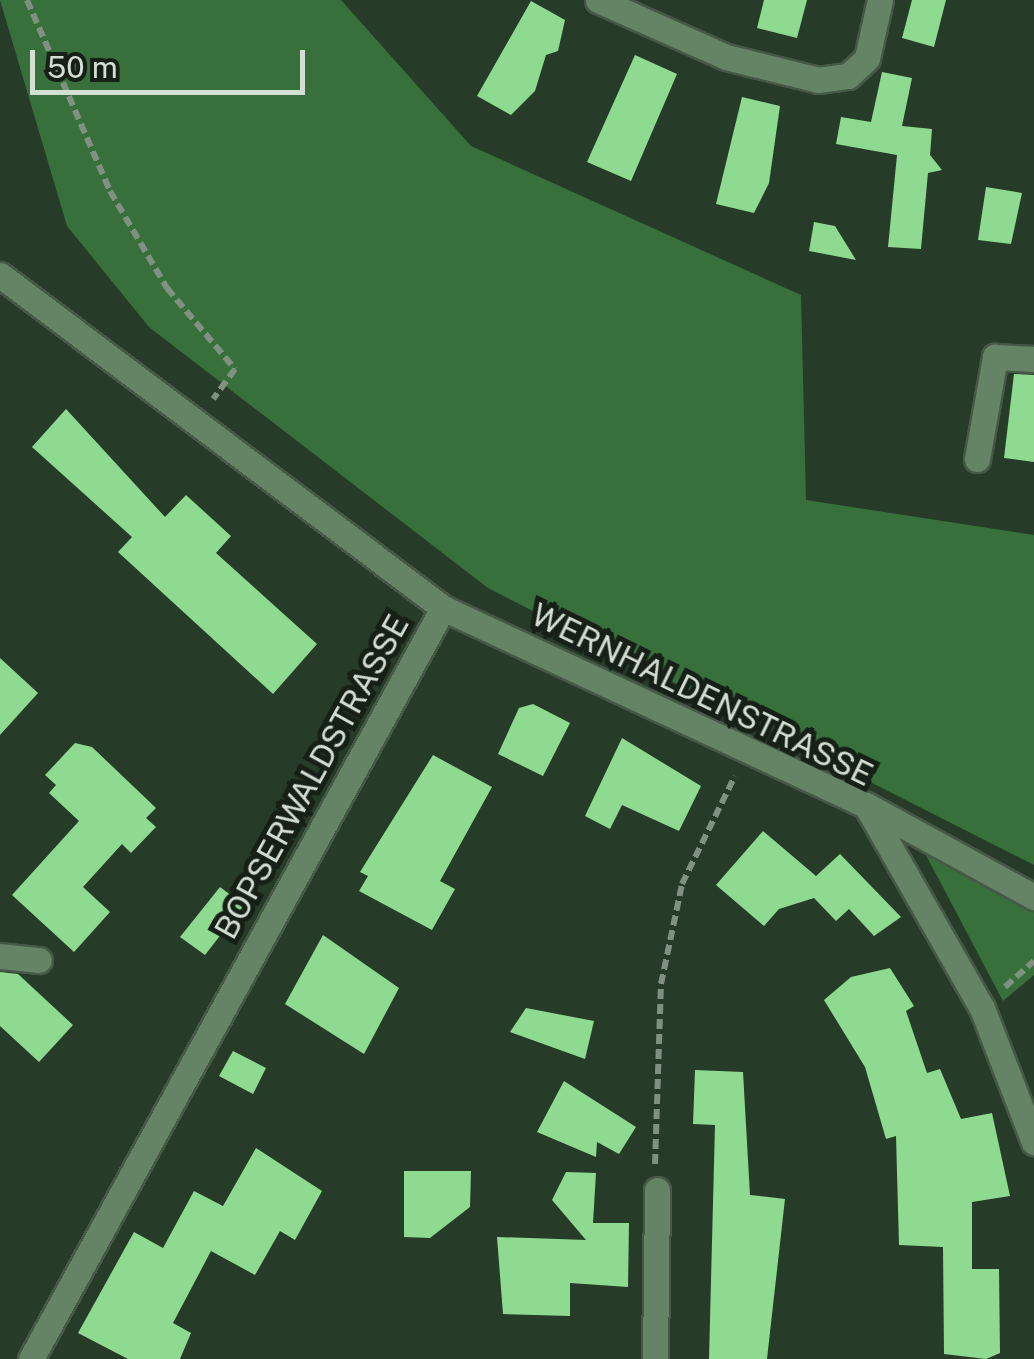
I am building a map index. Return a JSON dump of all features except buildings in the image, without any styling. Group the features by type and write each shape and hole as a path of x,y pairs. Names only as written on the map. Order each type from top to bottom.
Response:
{"street":[{"path":"598,0 726,57 818,80 848,76 867,58 880,0"},
{"name":"BOPSERWALDSTRASSE","path":"0,275 443,608 31,1359"},
{"path":"976,459 995,356 1034,359"},
{"name":"WERNHALDENSTRASSE","path":"443,608 866,805 982,1008 1034,1142"},
{"path":"866,805 1034,897"},
{"path":"0,956 38,960"},
{"path":"655,1359 656,1190"}],"path":[{"path":"27,0 110,192 168,288 235,369 194,423"},
{"path":"656,1190 661,984 682,884 750,749"}],"green space":[{"path":"0,0 341,0 471,146 801,295 806,500 1034,535 1034,865 488,588 149,327 67,226"},
{"path":"918,840 1034,896 1034,975 1003,1001"}]}
